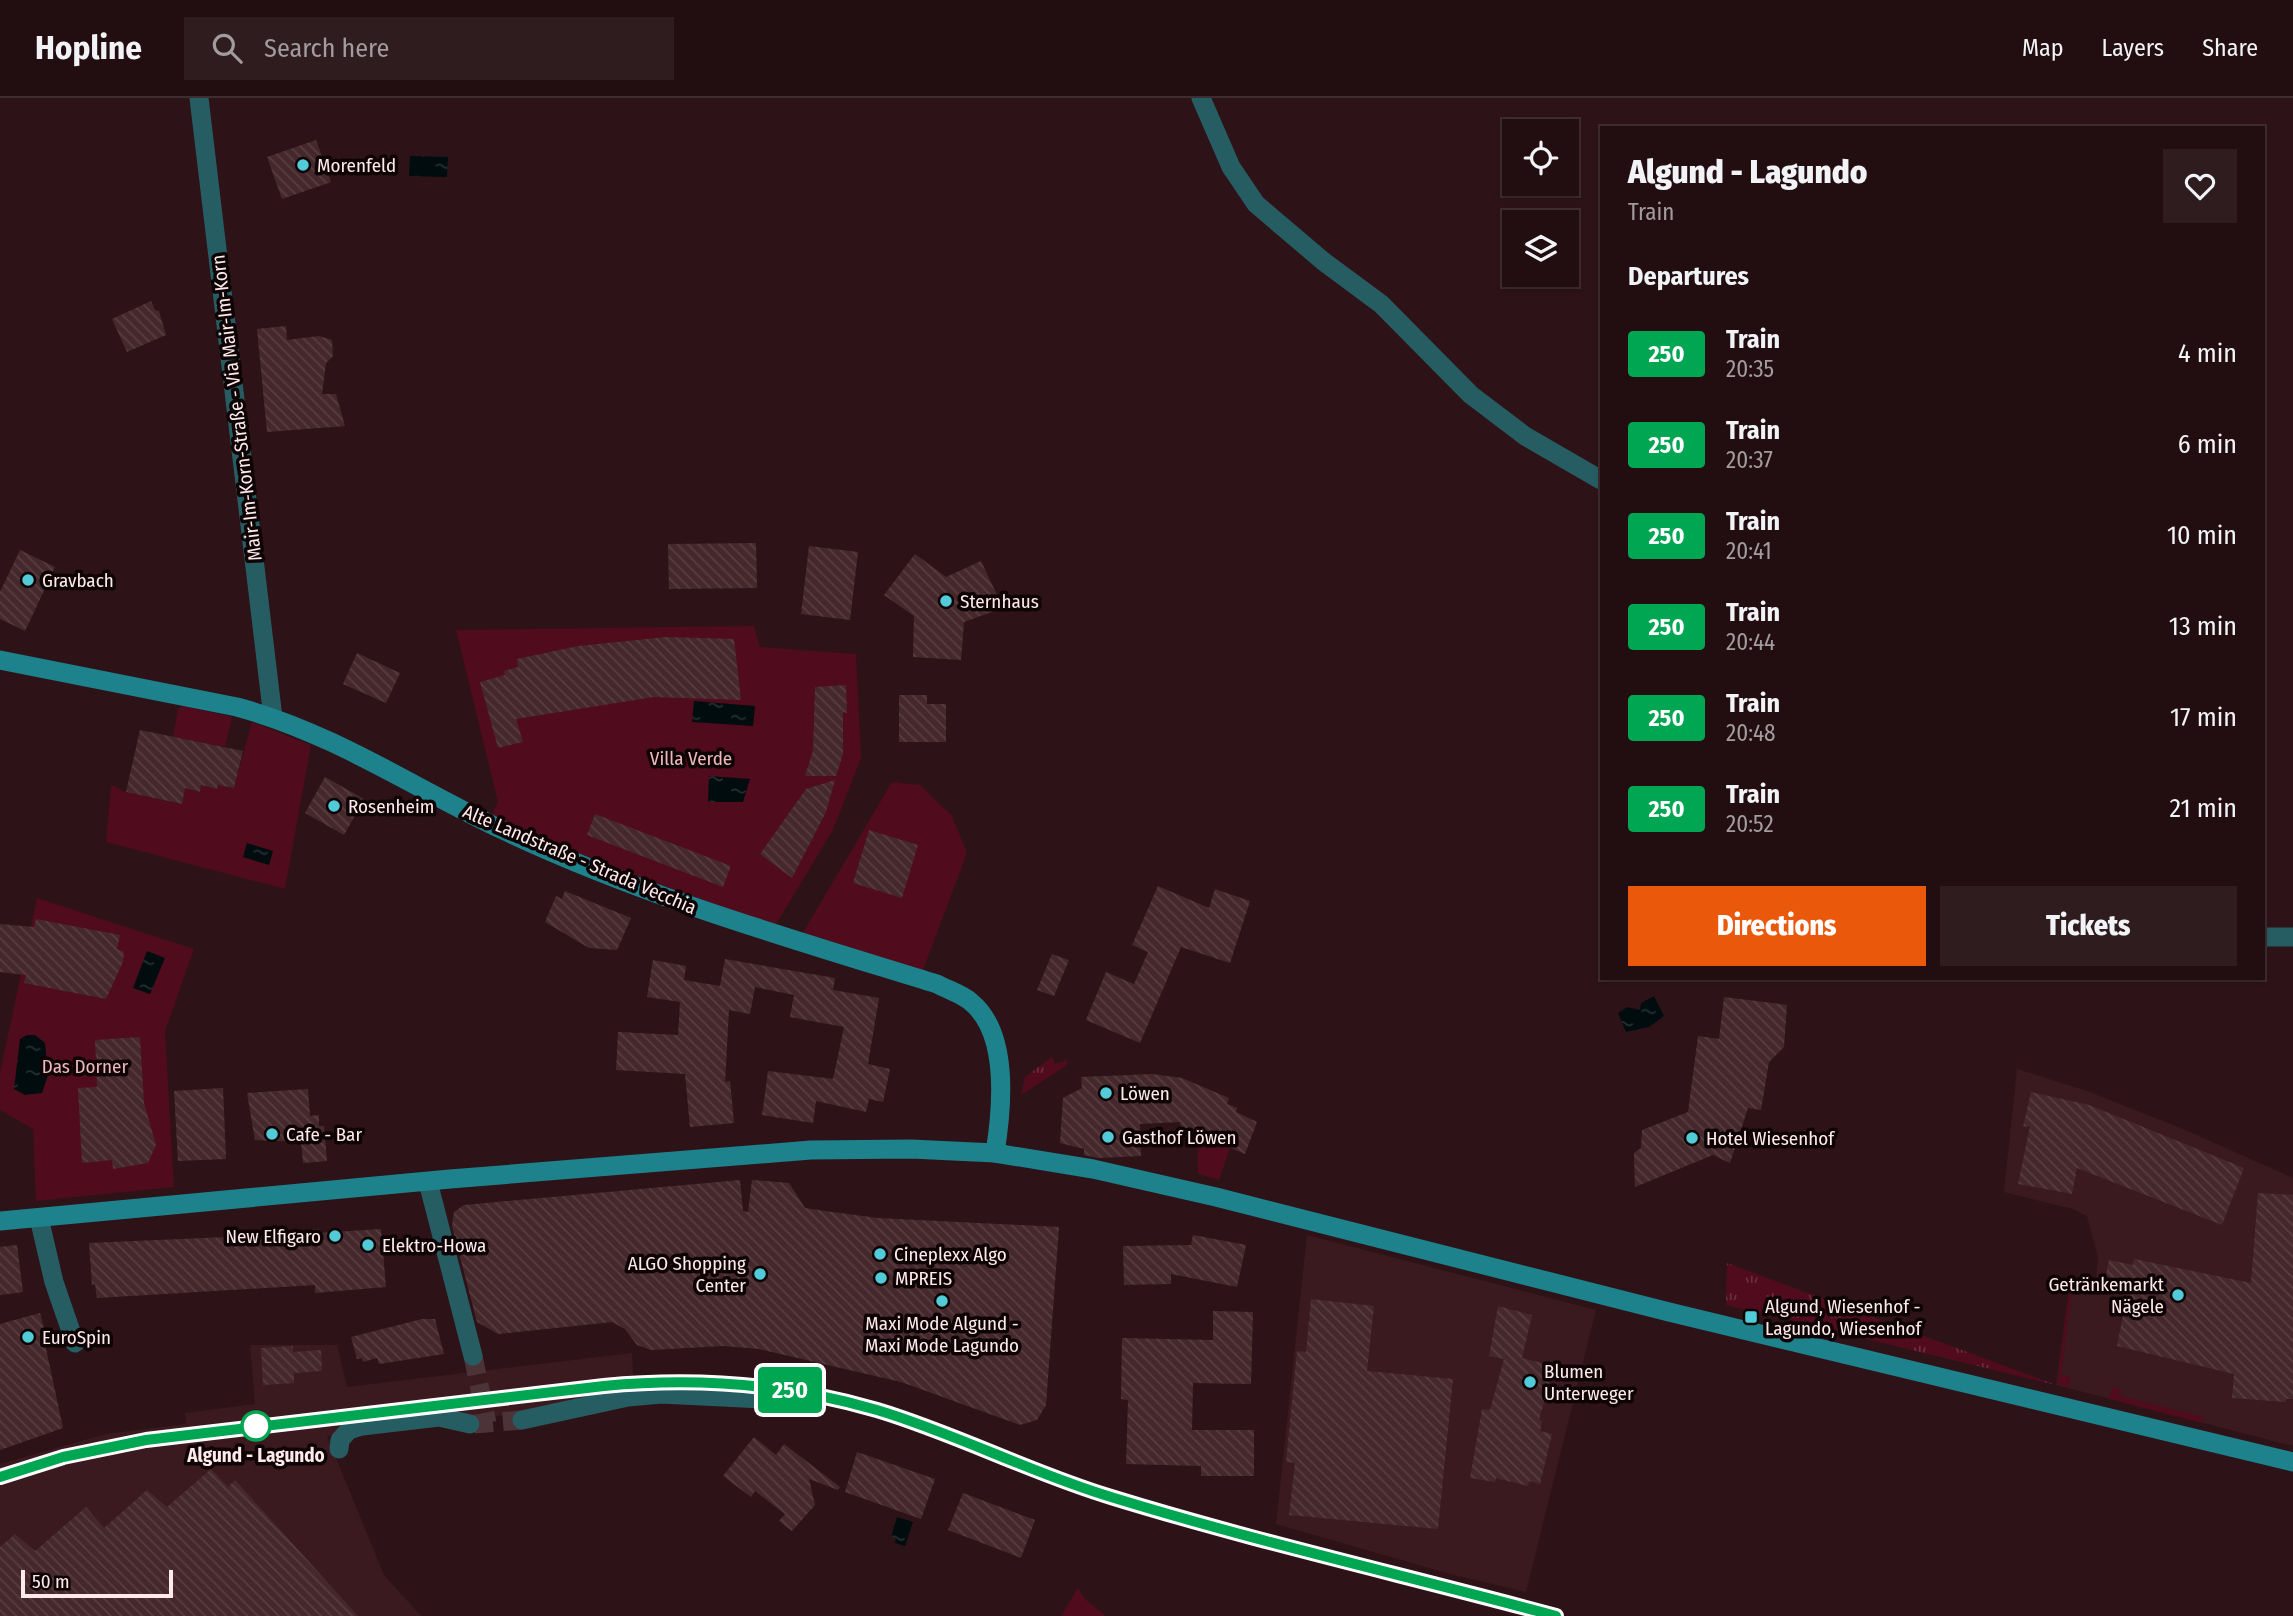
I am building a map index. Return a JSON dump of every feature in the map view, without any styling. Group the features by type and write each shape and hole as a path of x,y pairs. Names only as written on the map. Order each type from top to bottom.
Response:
{"main road":[{"name":"Alte Landstraße - Strada Vecchia","path":"0,660 237,707 273,718 380,764 507,832 612,876 704,912 937,984 972,1002 992,1030 1001,1074 995,1153"},
{"path":"0,1221 811,1150 911,1149 995,1153 1093,1169 1229,1200 1575,1288 2293,1462"}],"street":[{"name":"Mair-Im-Korn-Straße - Via Mair-Im-Korn","path":"199,98 273,718"},
{"path":"1201,98 1231,167 1256,204 1323,261 1381,304 1471,396 1525,436 1600,479"},
{"path":"2265,937 2293,937"},
{"path":"429,1182 473,1356"},
{"path":"39,1218 54,1282 75,1343"},
{"path":"522,1420 628,1397 661,1394 763,1399"},
{"path":"340,1449 340,1440 349,1430 362,1426 439,1417 470,1424"}],"shaded area":[{"path":"2017,1069 2087,1091 2183,1129 2293,1178 2293,1446 2056,1385 2070,1284 2095,1290 2098,1257 2087,1216 2073,1209 2004,1192"},
{"path":"1307,1235 1596,1310 1526,1592 1450,1574 1276,1524"},
{"path":"250,1345 337,1345 347,1387 632,1353 634,1400 327,1436 384,1575 421,1616 0,1616 0,1464 106,1434 186,1424 185,1413 255,1404"}],"green space":[{"name":"Villa Verde","path":"754,626 760,647 856,654 861,758 833,830 775,926 707,903 508,826 491,816 498,802 456,630"},
{"path":"184,706 232,717 225,747 173,737 178,709"},
{"path":"252,722 311,745 285,889 106,842 111,785 126,792 181,804 185,788 200,792 201,785 217,789 218,785 234,788"},
{"path":"892,782 920,785 952,816 967,853 920,978 798,941"},
{"name":"Das Dorner","path":"37,898 194,949 165,1031 174,1187 36,1201 33,1129 0,1110 0,1073"},
{"path":"1052,1057 1055,1064 1067,1060 1067,1065 1021,1095 1025,1077"},
{"path":"1198,1134 1230,1148 1219,1180 1198,1174"},
{"path":"1727,1263 2056,1385 1726,1305"},
{"path":"2070,1284 2073,1285 2061,1375 2070,1377 2069,1387 2057,1384"},
{"path":"2112,1387 2121,1389 2120,1396 2203,1417 2202,1423 2109,1399"},
{"path":"1078,1588 1085,1599 1106,1616 1061,1616"}],"water":[{"path":"410,156 448,157 447,177 409,176"},
{"path":"694,701 755,706 753,726 692,722"},
{"path":"709,776 750,779 743,802 708,802"},
{"path":"247,843 273,851 269,865 243,857"},
{"path":"147,951 165,958 150,994 133,988"},
{"path":"1654,996 1664,1016 1649,1027 1626,1032 1618,1013 1627,1007 1640,1010 1641,1003"},
{"path":"35,1035 45,1043 48,1075 42,1093 25,1095 14,1089 20,1039"},
{"path":"897,1517 913,1522 905,1546 895,1543 896,1538 891,1537"}],"building":[{"path":"316,140 331,182 282,199 267,157"},
{"path":"151,301 155,310 159,311 166,335 127,352 112,319"},
{"path":"286,326 287,340 319,336 332,340 333,356 326,363 322,394 336,394 345,426 267,432 257,329"},
{"path":"756,543 757,588 669,589 668,544"},
{"path":"809,546 858,552 850,620 801,614"},
{"name":"Gravbach","path":"20,550 55,567 25,631 0,619 0,592"},
{"name":"Sternhaus","path":"915,554 946,577 981,561 1003,608 964,622 961,660 913,657 914,616 884,595"},
{"path":"666,637 734,639 741,700 654,697 516,719 523,742 498,748 480,682 505,675 504,671 518,667 517,659 578,646"},
{"path":"357,653 400,673 386,703 343,684"},
{"path":"846,685 847,713 843,712 843,754 836,776 805,776 813,751 815,687"},
{"path":"899,695 927,695 927,704 946,704 946,742 899,742"},
{"path":"140,730 243,751 234,788 218,785 217,789 201,785 200,792 185,788 182,804 126,792"},
{"name":"Rosenheim","path":"325,777 364,799 344,835 305,813"},
{"path":"835,780 826,812 792,878 760,854 806,789"},
{"path":"595,814 731,866 723,887 587,835"},
{"path":"869,830 918,845 902,898 853,883"},
{"path":"1158,886 1209,908 1215,889 1250,901 1230,963 1181,947 1140,1043 1086,1020 1106,972 1134,984 1148,952 1132,945"},
{"path":"565,891 631,918 617,950 589,948 545,922 556,896 562,899"},
{"path":"36,919 120,935 117,949 124,952 123,962 106,999 24,983 26,975 0,972 0,924 34,927"},
{"path":"1052,954 1069,960 1054,996 1037,990"},
{"path":"725,959 835,978 833,990 879,998 868,1064 890,1069 883,1102 869,1099 866,1112 816,1101 813,1123 762,1115 768,1071 833,1079 844,1027 790,1017 794,995 755,987 750,1014 729,1010 725,1082 730,1081 734,1123 690,1127 685,1074 616,1070 618,1032 678,1035 680,1002 647,997 653,960 686,966 684,980 720,986"},
{"path":"1724,997 1787,1005 1784,1047 1769,1062 1761,1110 1748,1108 1730,1163 1713,1155 1635,1187 1634,1153 1641,1148 1642,1130 1688,1112 1698,1036 1719,1039"},
{"path":"140,1037 144,1103 156,1145 148,1163 113,1169 112,1160 82,1163 78,1088 97,1087 95,1040"},
{"path":"1152,1074 1182,1078 1229,1098 1227,1104 1237,1108 1236,1112 1257,1122 1245,1154 1181,1127 1180,1122 1140,1124 1141,1156 1098,1158 1084,1155 1084,1149 1060,1143 1063,1098 1082,1088 1081,1077"},
{"path":"223,1088 226,1159 178,1161 174,1091"},
{"path":"308,1089 310,1116 319,1115 319,1126 324,1126 327,1161 303,1163 301,1142 255,1140 247,1093"},
{"path":"2031,1092 2089,1105 2244,1168 2222,1225 2077,1168 2072,1194 2018,1184 2030,1126 2023,1127"},
{"name":"ALGO Shopping Center","path":"740,1180 743,1211 748,1212 752,1180 789,1183 805,1208 878,1218 1059,1227 1046,1405 1037,1420 1020,1425 901,1382 759,1349 723,1346 651,1350 637,1345 625,1329 612,1322 498,1334 477,1322 452,1226 454,1212 464,1205"},
{"path":"2258,1193 2293,1195 2293,1399 2286,1399 2286,1402 2232,1398 2234,1374 2117,1346 2127,1295 2103,1290 2109,1260 2133,1265 2134,1259 2251,1283"},
{"path":"319,1229 319,1233 381,1229 386,1287 315,1293 315,1285 97,1298 95,1284 92,1285 89,1243 227,1237"},
{"path":"1193,1235 1246,1245 1237,1287 1171,1274 1171,1284 1124,1285 1123,1246 1191,1245"},
{"path":"17,1245 23,1292 0,1295 0,1247"},
{"path":"1311,1299 1374,1306 1367,1371 1453,1379 1438,1529 1289,1515 1295,1463 1286,1462 1297,1351 1306,1352"},
{"path":"1498,1306 1532,1315 1522,1358 1554,1366 1539,1420 1542,1421 1540,1431 1552,1434 1540,1484 1529,1481 1528,1486 1496,1478 1495,1482 1470,1478 1482,1409 1490,1410 1504,1359 1489,1356"},
{"path":"1213,1311 1253,1312 1251,1384 1193,1383 1192,1430 1254,1430 1254,1476 1201,1476 1201,1466 1126,1464 1128,1400 1121,1399 1122,1338 1213,1340"},
{"path":"40,1313 63,1428 0,1450 0,1324"},
{"path":"422,1319 435,1319 444,1354 379,1364 377,1358 363,1362 362,1358 357,1359 351,1337"},
{"path":"293,1346 293,1352 321,1350 322,1371 294,1373 294,1383 263,1385 261,1348"},
{"path":"754,1437 776,1455 784,1444 840,1487 838,1490 809,1479 815,1505 792,1531 779,1521 785,1514 755,1491 751,1497 723,1476"},
{"path":"857,1452 935,1479 921,1519 845,1492"},
{"path":"211,1469 228,1487 235,1480 358,1616 0,1616 0,1547 15,1534 35,1551 86,1507 104,1528 147,1490 167,1507"},
{"path":"963,1493 1035,1520 1021,1558 948,1530"}],"tunnel":[{"path":"473,1356 487,1423"},
{"path":"474,1424 522,1420"}],"railway":[{"path":"0,1477 95,1451 240,1427 594,1386 646,1383 750,1385 839,1400 912,1423 1055,1478 1148,1509 1556,1616"}],"train":[{"name":"250","path":"0,1477 63,1457 146,1440 625,1384 739,1384 807,1393 879,1411 1111,1497 1556,1616"}],"place":[{"name":"Morenfeld","path":"303,165"},
{"name":"Gravbach","path":"28,580"},
{"name":"Sternhaus","path":"946,601"},
{"name":"Rosenheim","path":"334,806"},
{"name":"Löwen","path":"1106,1093"},
{"name":"Cafe - Bar","path":"272,1134"},
{"name":"Gasthof Löwen","path":"1108,1137"},
{"name":"Hotel Wiesenhof","path":"1692,1138"},
{"name":"New Elfigaro","path":"335,1236"},
{"name":"Elektro-Howa","path":"368,1245"},
{"name":"Cineplexx Algo","path":"880,1254"},
{"name":"ALGO Shopping Center","path":"760,1274"},
{"name":"MPREIS","path":"881,1278"},
{"name":"Getränkemarkt Nägele","path":"2178,1295"},
{"name":"Maxi Mode Algund - Maxi Mode Lagundo","path":"942,1301"},
{"name":"Algund, Wiesenhof - Lagundo, Wiesenhof","path":"1751,1317"},
{"name":"EuroSpin","path":"28,1337"},
{"name":"Blumen Unterweger","path":"1530,1382"},
{"name":"Algund - Lagundo","path":"256,1426"}]}
